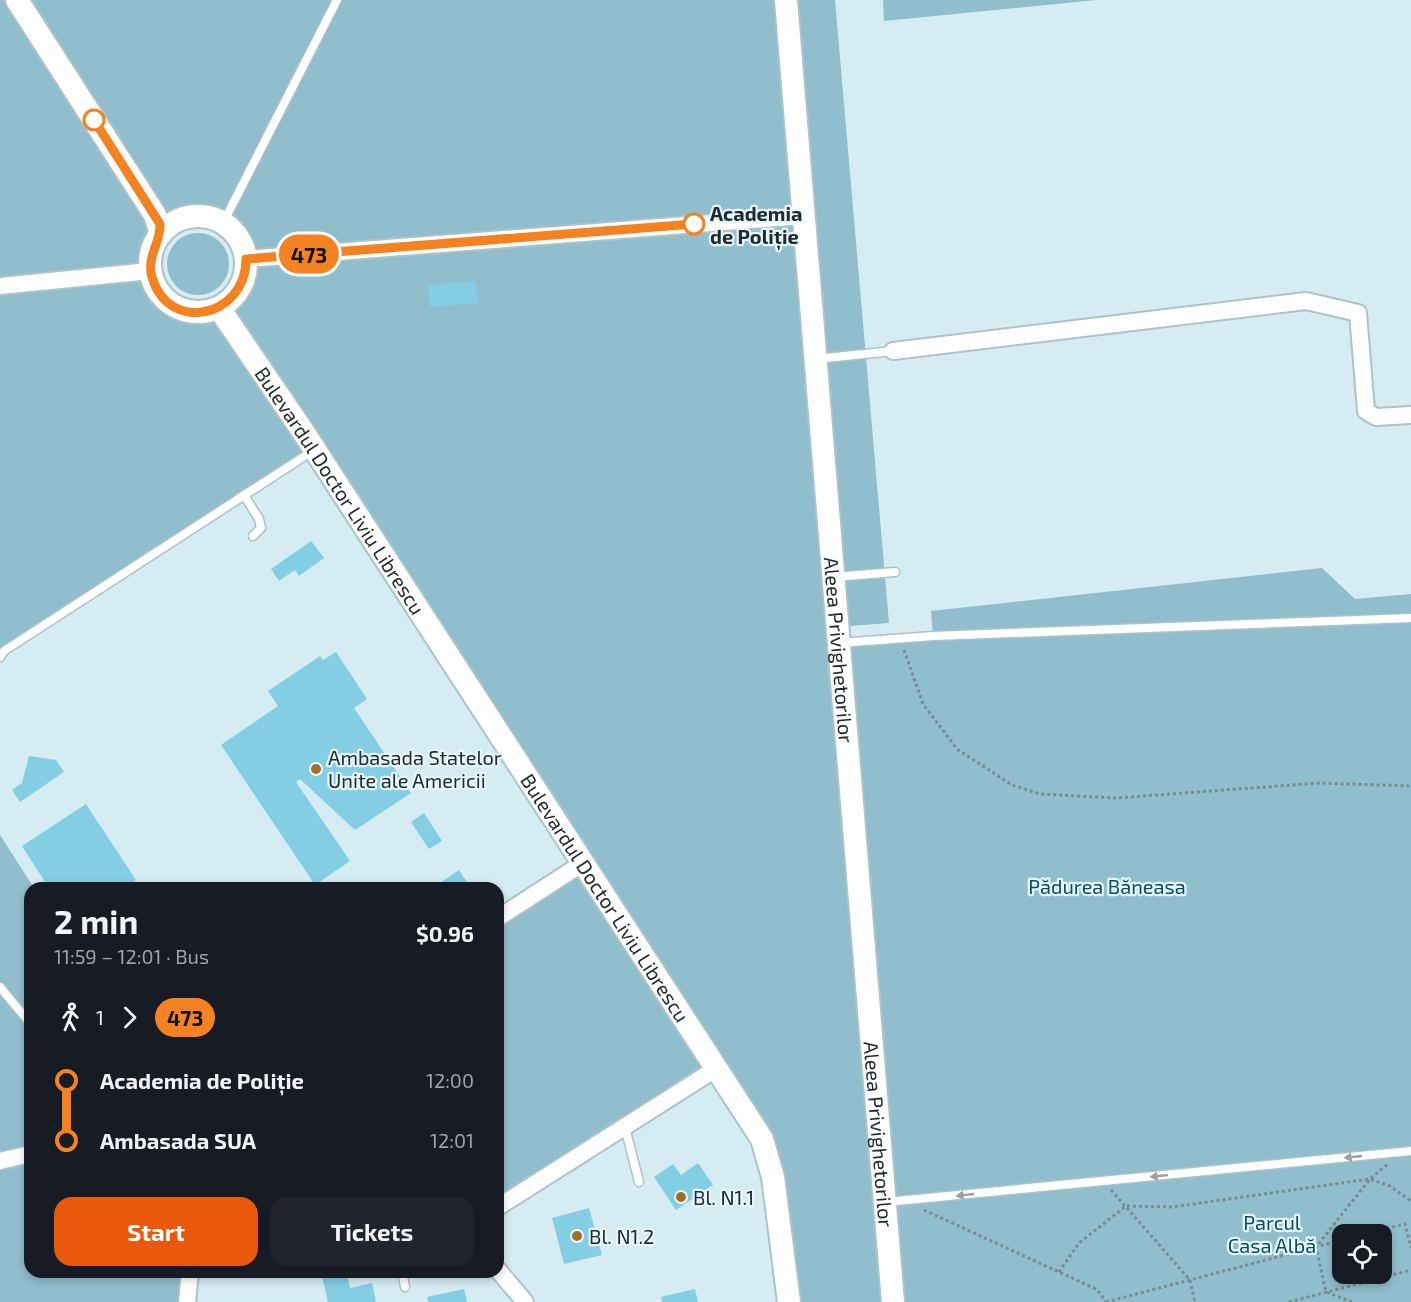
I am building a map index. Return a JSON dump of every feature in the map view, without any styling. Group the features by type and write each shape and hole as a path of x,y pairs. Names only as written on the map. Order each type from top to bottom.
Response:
{"street":[{"path":"17,0 155,215 160,234"},
{"path":"35,0 166,204 183,218"},
{"name":"Aleea Privighetorilor","path":"786,0 839,643 894,1202 893,1302"},
{"path":"200,216 223,223 237,235 246,259 244,279 237,293 219,308 193,312 177,308 156,289 150,271 151,255 160,234 183,218 200,216"},
{"path":"246,259 803,216"},
{"path":"0,286 150,271"},
{"path":"893,351 1306,301 1358,313 1366,411 1376,417 1411,415"},
{"name":"Bulevardul Doctor Liviu Librescu","path":"219,308 315,450 762,1139 768,1158 789,1302"},
{"path":"504,914 583,863"},
{"path":"504,1203 717,1068"},
{"path":"0,1161 24,1156"},
{"path":"504,1277 525,1302"},
{"path":"187,1302 189,1278"}],"lane":[{"path":"223,223 337,0"},
{"path":"816,359 893,351"},
{"path":"0,657 4,651 315,450"},
{"path":"244,495 259,519 261,528 253,536"},
{"path":"834,577 895,572"},
{"path":"839,643 1411,618"},
{"path":"0,987 24,1016"},
{"path":"625,1127 639,1182"},
{"path":"894,1202 1407,1151"},
{"path":"403,1278 405,1287"}],"path":[{"path":"901,639 924,704 957,749 1012,785 1040,794 1116,798 1319,783 1411,786"},
{"path":"1316,1247 1370,1179 1407,1151"},
{"path":"1059,1272 1079,1243 1126,1206 1172,1207 1370,1179 1390,1186 1411,1201"},
{"path":"1102,1181 1190,1280 1195,1302"},
{"path":"894,1202 1094,1288 1105,1302 1332,1243"},
{"path":"1392,1227 1405,1224 1411,1248"},
{"path":"1408,1237 1411,1232"},
{"path":"1316,1247 1326,1292"},
{"path":"1289,1302 1411,1270"},
{"path":"1326,1292 1352,1302"}],"green space":[{"path":"0,0 835,0 889,623 838,627 839,643 933,636 931,611 1322,568 1355,599 1411,594 1411,1302 789,1302 773,1177 717,1069 504,1203 504,914 583,863 315,450 0,657","holes":["192,216 214,219 231,230 241,245 245,262 243,280 235,296 221,307 200,312 182,309 166,300 156,289 151,276 150,263 153,250 167,229"]},
{"path":"883,0 1096,0 884,21"},
{"path":"198,233 210,235 220,242 227,252 229,264 227,276 220,286 210,293 198,295 186,293 176,286 169,276 167,264 169,252 176,242 186,235"},
{"path":"0,835 30,882 24,882 24,1278 189,1278 187,1302 0,1302"}],"building":[{"path":"476,281 478,303 430,307 428,285"},
{"path":"311,541 324,558 299,576 295,570 279,581 271,569"},
{"name":"Ambasada Statelor Unite ale Americii","path":"336,652 367,699 354,708 411,793 355,830 300,779 296,782 350,861 319,882 313,882 221,745 278,706 268,691 320,656 323,660"},
{"path":"29,756 56,760 64,772 20,802 12,790 22,783"},
{"path":"86,804 136,880 133,882 45,882 22,846"},
{"path":"424,813 442,841 429,849 411,822"},
{"path":"459,870 467,882 442,882"},
{"name":"Bl. N1.1","path":"698,1163 713,1185 676,1210 654,1177 673,1164 681,1175"},
{"name":"Bl. N1.2","path":"589,1208 602,1255 564,1264 552,1218"},
{"path":"322,1278 348,1278 350,1288 372,1283 376,1302 328,1302"},
{"path":"464,1289 467,1302 428,1302 427,1297"},
{"path":"695,1289 698,1302 662,1302 661,1297"}],"bus line":[{"name":"473","path":"94,120 160,224 160,234 151,255 150,271 156,289 165,300 184,311 205,312 219,308 229,301 237,293 244,279 246,259 694,224"}],"place":[{"name":"Academia de Poliție","path":"694,224"},
{"name":"Ambasada Statelor Unite ale Americii","path":"316,769"},
{"name":"Bl. N1.1","path":"681,1197"},
{"name":"Bl. N1.2","path":"577,1236"}],"park label":[{"name":"Pădurea Băneasa","path":"1107,886"},
{"name":"Parcul Casa Albă","path":"1272,1234"}]}
